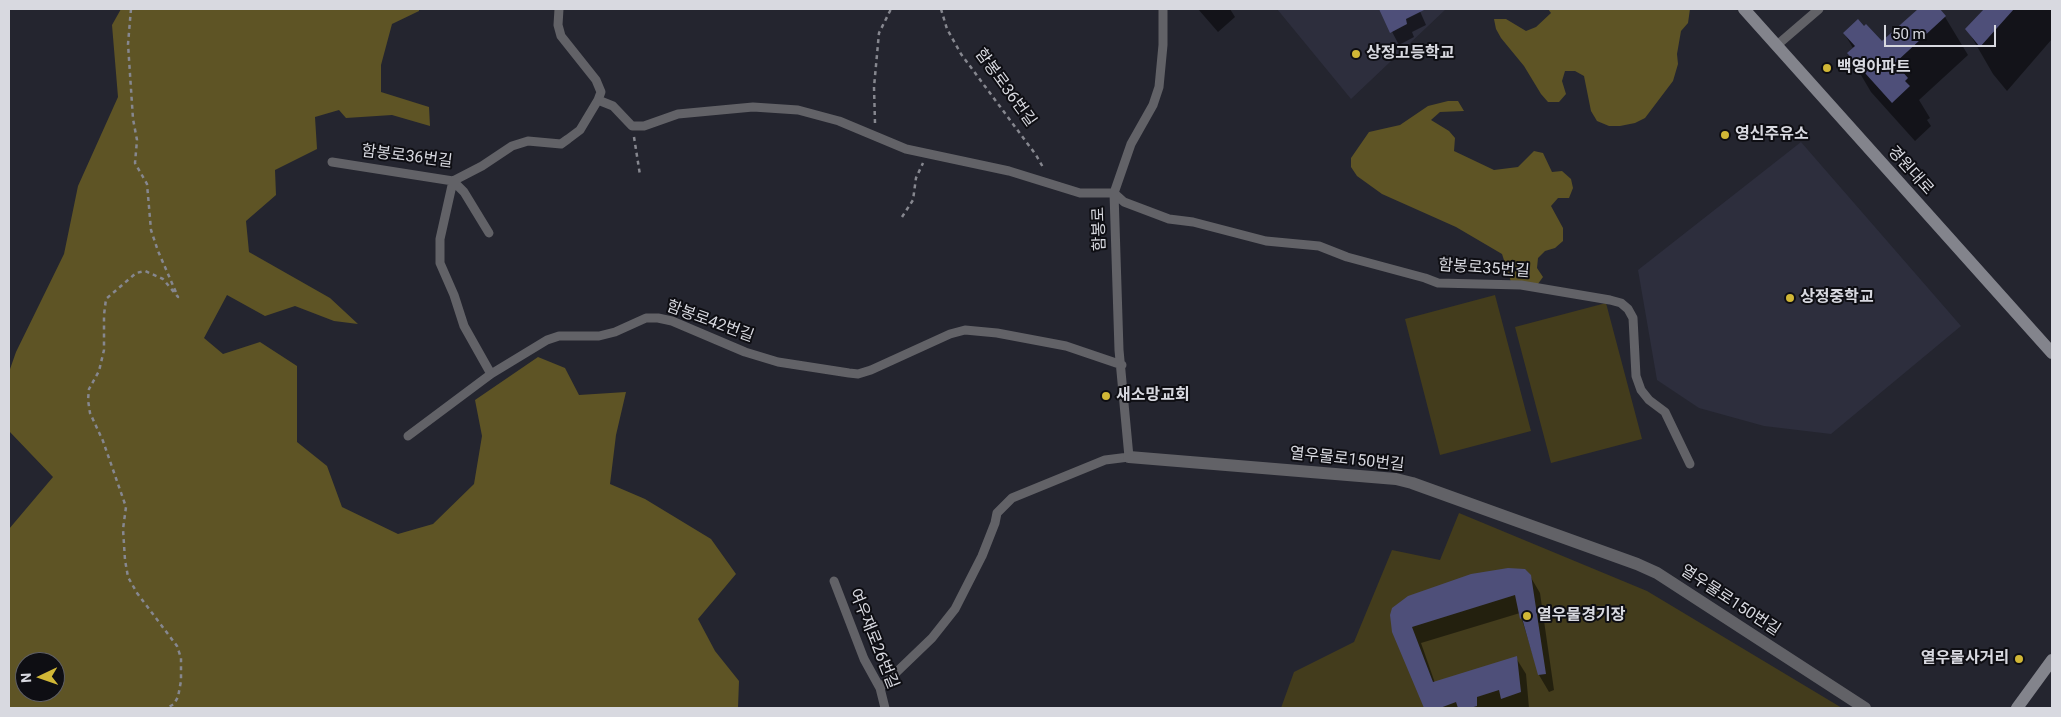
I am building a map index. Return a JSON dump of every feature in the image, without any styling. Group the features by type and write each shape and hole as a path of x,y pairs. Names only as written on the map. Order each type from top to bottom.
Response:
{"main road":[{"name":"경원대로","path":"1744,9 2052,353"},
{"path":"2017,708 2052,660"}],"street":[{"name":"열우물로150번길","path":"1129,457 1396,479 1412,483 1637,564 1657,573 1865,708"}],"lane":[{"path":"559,9 558,25 561,36 596,80 601,92 598,100 613,106 632,126 644,126 678,114 753,107 798,110 840,121 875,138 906,149 1009,171 1080,193 1114,193"},
{"name":"함봉로","path":"1129,457 1119,350 1114,193 1132,144 1153,105 1159,87 1163,44 1163,9"},
{"path":"1776,46 1820,9"},
{"name":"함봉로36번길","path":"332,162 453,181 482,166 512,146 528,142 561,144 580,130 598,100"},
{"path":"453,181 464,192 489,233"},
{"path":"453,181 440,239 440,263 454,295 464,326 491,374"},
{"name":"함봉로35번길","path":"1114,193 1124,202 1170,219 1193,222 1266,241 1319,246 1347,257 1438,283 1521,286 1621,303 1628,309 1633,318 1636,376 1641,390 1649,400 1665,412 1690,464"},
{"name":"함봉로42번길","path":"408,436 491,374 548,340 559,336 598,336 615,332 646,318 672,321 745,352 778,362 858,374 871,370 950,334 965,330 997,333 1066,346 1122,366"},
{"name":"열우물로150번길","path":"880,688 932,638 955,610 982,556 997,513 1012,498 1105,460 1129,457"},
{"name":"여우재로26번길","path":"834,581 864,659 880,688 885,708"}],"path":[{"path":"131,9 128,44 133,119 137,140 135,163 147,184 152,230 158,251 178,297 163,279 145,271 136,273 106,299 104,350 99,370 89,389 88,400 90,413 104,441 126,507 123,529 128,577 137,593 177,646 181,658 181,681 178,697 174,704 167,708"},
{"path":"875,138 874,88 879,33 891,9"},
{"name":"함봉로36번길","path":"941,9 947,29 961,54 1036,155 1045,171 1047,183"},
{"path":"632,126 640,175"},
{"path":"902,217 913,200 916,178 926,154"}],"shaded area":[{"path":"121,9 419,9 419,11 392,24 381,65 381,92 429,107 430,126 392,115 346,118 339,110 315,117 317,149 275,170 276,195 246,221 249,252 330,298 358,324 334,321 295,306 265,316 227,295 204,338 223,354 260,342 297,366 297,442 327,466 342,507 398,534 433,524 474,484 482,436 475,400 538,357 565,368 579,395 626,392 616,435 610,484 645,499 711,539 736,574 698,619 715,651 739,681 738,708 9,708 9,529 53,477 9,431 9,372 16,352 64,254 78,186 118,97 112,25"},
{"name":"상정고등학교","path":"1277,9 1446,9 1351,99"},
{"path":"1548,9 1690,9 1688,23 1681,31 1677,54 1678,64 1673,81 1645,118 1635,123 1620,126 1609,126 1597,121 1591,111 1584,76 1575,71 1565,71 1562,81 1566,94 1559,102 1548,102 1524,66 1501,38 1496,29 1494,19 1506,19 1526,31 1536,27 1551,13"},
{"path":"1448,101 1458,101 1464,111 1440,112 1431,120 1449,131 1455,138 1454,151 1494,170 1518,167 1534,151 1543,153 1552,172 1562,171 1571,179 1573,188 1569,198 1558,198 1551,206 1563,228 1563,241 1555,248 1545,251 1538,258 1537,268 1543,277 1535,288 1512,285 1502,254 1456,227 1382,194 1357,176 1351,167 1351,158 1369,132 1400,125 1428,106"},
{"name":"상정중학교","path":"1801,142 1961,326 1831,434 1764,426 1699,408 1657,380 1638,270"},
{"path":"1495,295 1531,431 1440,455 1405,319"},
{"path":"1606,303 1642,439 1551,463 1515,327"},
{"name":"열우물경기장","path":"1459,513 1647,591 1842,708 1281,708 1294,672 1354,642 1392,550 1440,560"}],"building":[{"path":"1379,9 1426,9 1406,19 1407,24 1390,33"},
{"path":"1918,9 1940,9 1946,16 1895,63 1908,78 1905,81 1910,86 1892,103 1847,53 1855,46 1843,33 1858,19 1864,26 1866,24 1882,41"},
{"path":"1984,9 2014,9 1980,47 1965,29"},
{"path":"1508,568 1525,569 1531,575 1546,674 1538,675 1522,618 1520,619 1515,595 1412,627 1433,682 1517,656 1521,692 1501,699 1499,690 1477,697 1477,706 1470,708 1458,708 1456,702 1440,708 1424,708 1392,632 1390,615 1392,608 1408,596 1471,574"}],"place":[{"name":"상정고등학교","path":"1356,54"},
{"name":"백영아파트","path":"1827,68"},
{"name":"영신주유소","path":"1725,135"},
{"name":"상정중학교","path":"1790,298"},
{"name":"새소망교회","path":"1106,396"},
{"name":"열우물경기장","path":"1527,616"},
{"name":"열우물사거리","path":"2019,659"}]}
